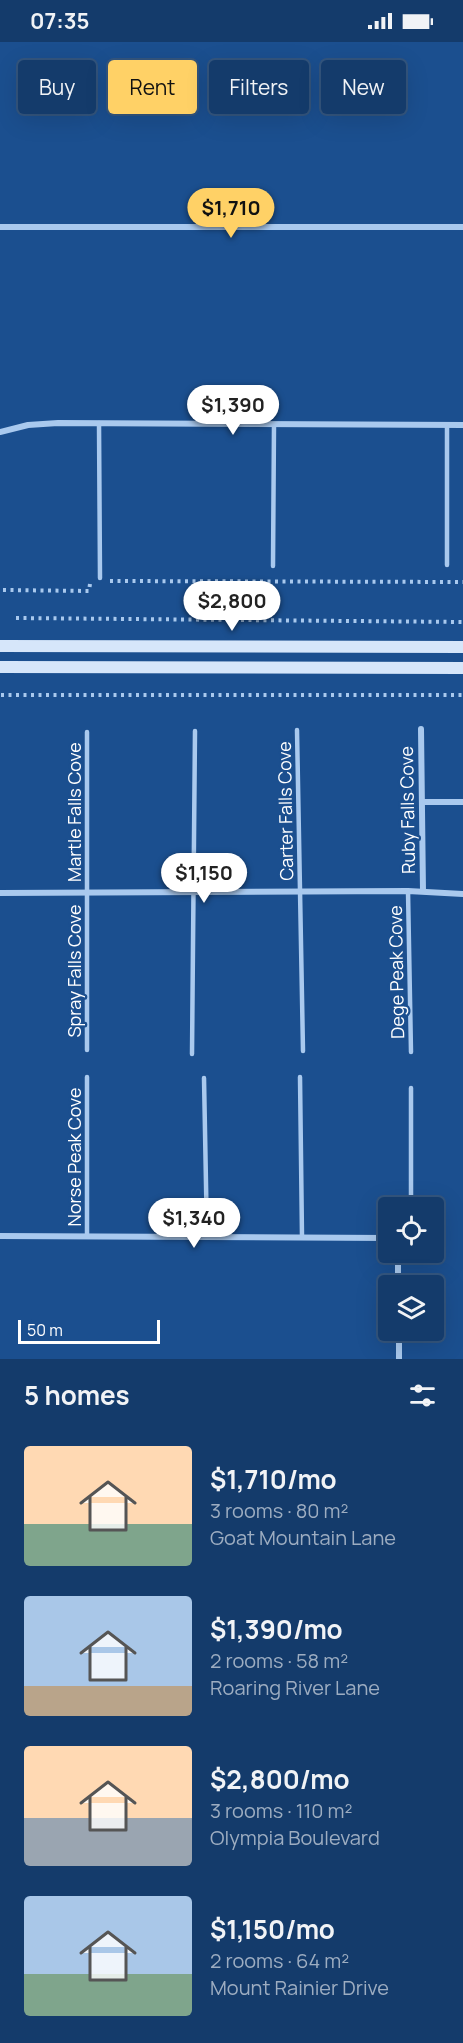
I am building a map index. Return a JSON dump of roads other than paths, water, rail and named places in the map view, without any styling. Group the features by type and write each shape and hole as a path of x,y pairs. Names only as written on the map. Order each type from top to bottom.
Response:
{"street":[{"path":"0,227 463,227"},
{"path":"0,432 43,423 463,425"},
{"path":"0,646 463,647"},
{"path":"0,667 463,668"},
{"name":"Ruby Falls Cove","path":"421,729 423,891"},
{"path":"422,802 463,802"},
{"path":"0,893 423,891 463,894"},
{"path":"0,1236 378,1238"},
{"path":"399,1341 399,1359"}],"lane":[{"path":"99,423 99,580"},
{"path":"273,566 274,424"},
{"path":"447,425 447,565"},
{"name":"Carter Falls Cove","path":"297,730 303,1052"},
{"path":"192,1054 195,731"},
{"name":"Martle Falls Cove","path":"87,732 87,893"},
{"name":"Dege Peak Cove","path":"408,891 411,1052"},
{"name":"Spray Falls Cove","path":"87,893 87,1050"},
{"name":"Norse Peak Cove","path":"87,1077 87,1236"},
{"path":"300,1077 302,1238"},
{"path":"204,1078 207,1237"},
{"path":"411,1088 411,1197"}]}
